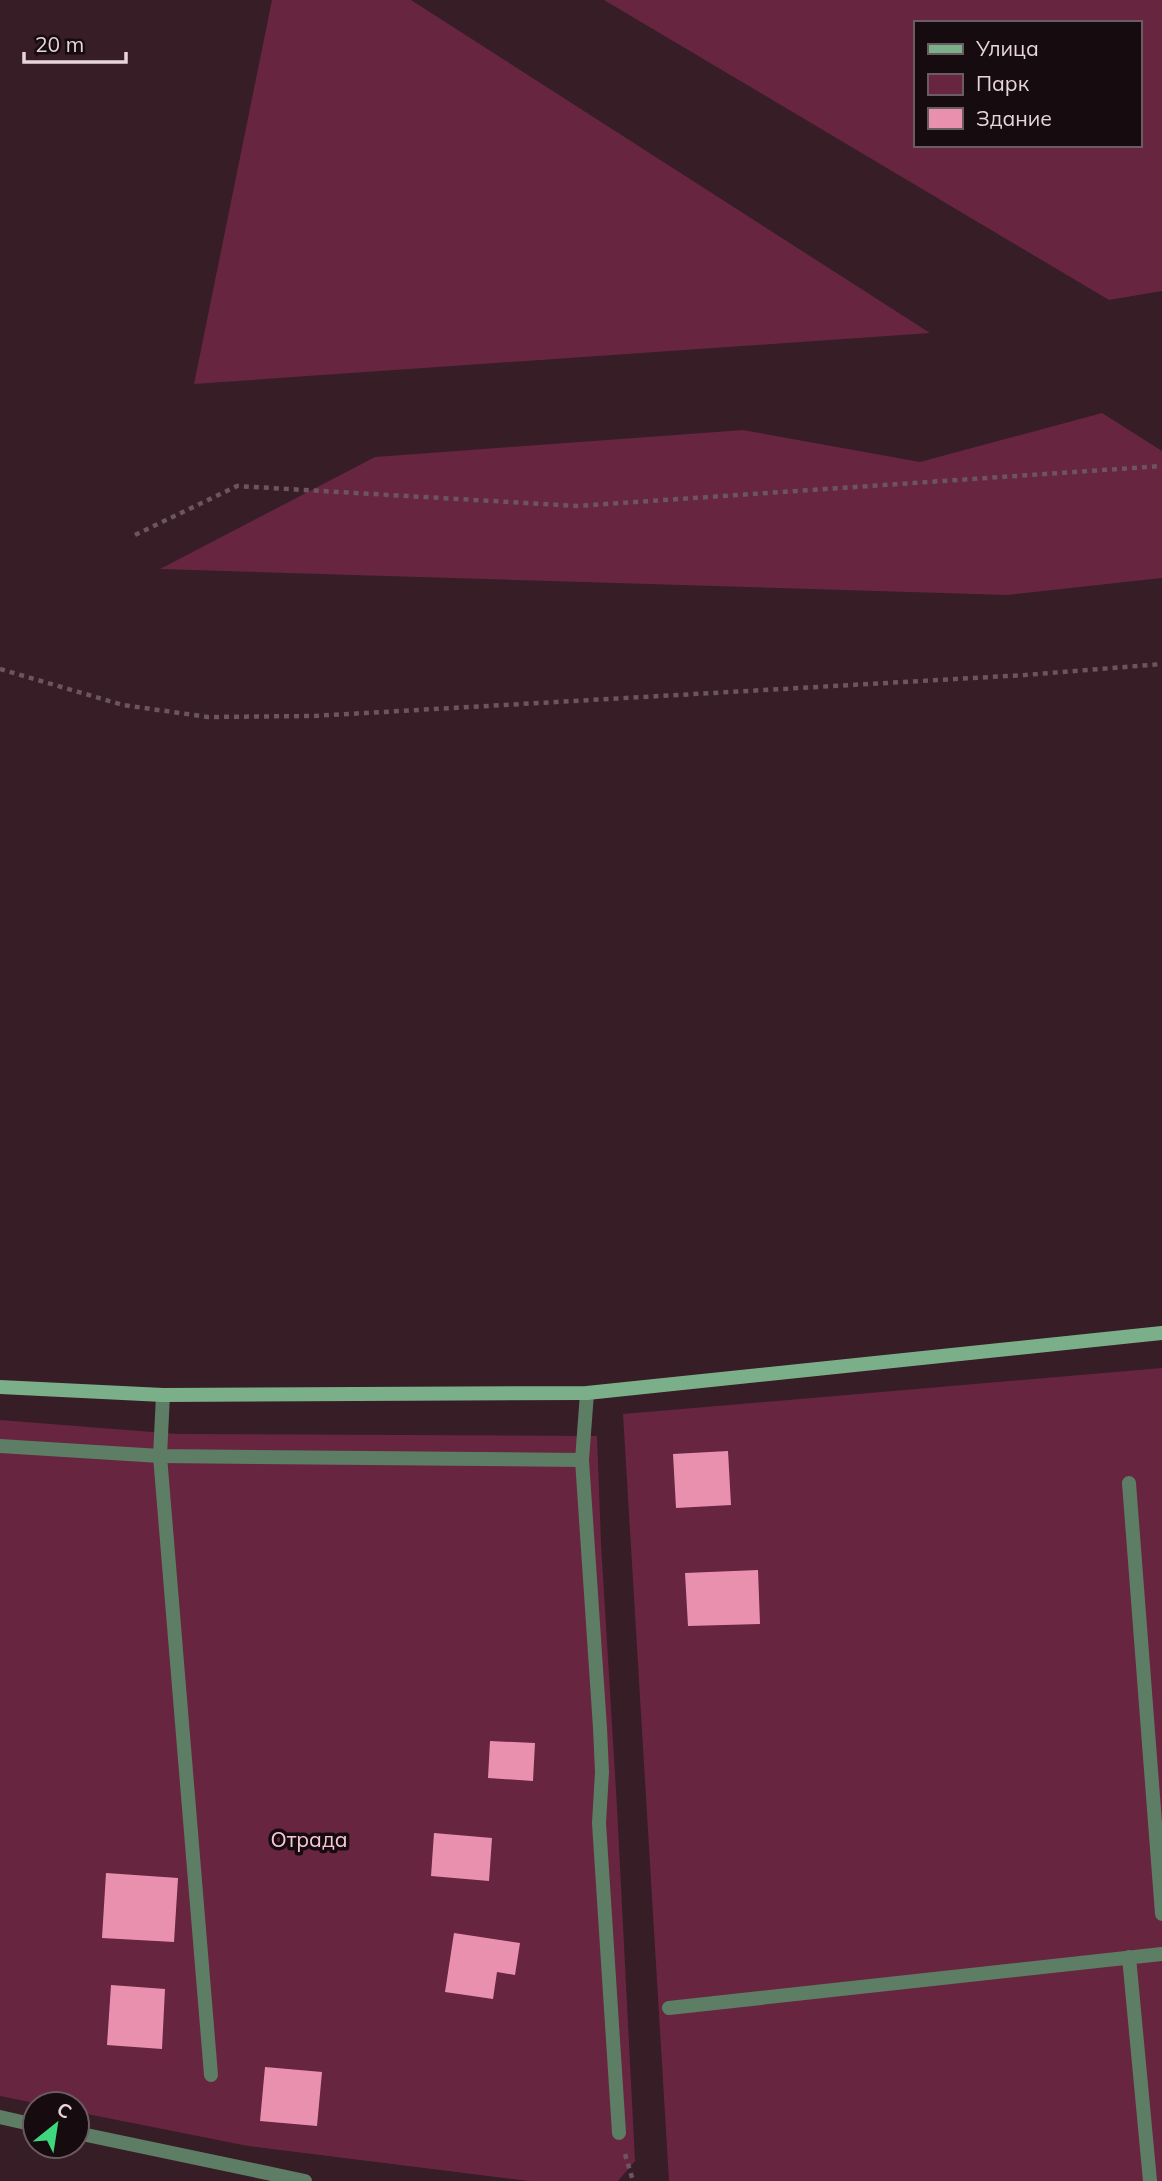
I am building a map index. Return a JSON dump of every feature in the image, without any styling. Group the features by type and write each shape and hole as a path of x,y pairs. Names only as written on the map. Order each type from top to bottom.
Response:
{"main road":[{"path":"0,1387 163,1395 587,1393 1162,1333"}],"street":[{"path":"587,1393 582,1461 600,1728 602,1772 599,1823 619,2133"},
{"path":"163,1395 160,1456 211,2075"},
{"path":"0,1446 160,1456 582,1461"},
{"path":"1129,1483 1162,1913"},
{"path":"669,2008 1162,1954"},
{"path":"1129,1956 1150,2181"},
{"path":"0,2117 21,2121"},
{"path":"91,2136 305,2181"}],"path":[{"path":"135,535 237,486 577,506 1162,466"},
{"path":"0,669 123,705 221,717 313,716 997,677 1162,664"}],"green space":[{"path":"272,0 411,0 930,333 194,384"},
{"path":"604,0 1162,0 1162,291 1109,300"},
{"path":"1102,413 1162,451 1162,578 1007,595 160,569 375,457 743,430 920,462"},
{"path":"1162,1368 1162,2181 669,2181 623,1414"},
{"name":"Отрада","path":"0,1420 178,1434 597,1436 635,2161 618,2181 529,2181 248,2146 91,2115 91,2090 21,2090 21,2100 0,2096"}],"building":[{"path":"728,1451 731,1505 676,1508 673,1454"},
{"path":"758,1570 760,1624 688,1626 685,1573"},
{"path":"490,1741 535,1743 533,1781 488,1778"},
{"path":"434,1833 492,1838 489,1881 431,1876"},
{"path":"106,1873 178,1878 174,1942 102,1938"},
{"path":"454,1933 520,1943 515,1975 497,1972 493,1999 445,1992"},
{"path":"111,1985 165,1989 162,2049 107,2045"},
{"path":"265,2067 322,2072 317,2126 260,2121"}]}
